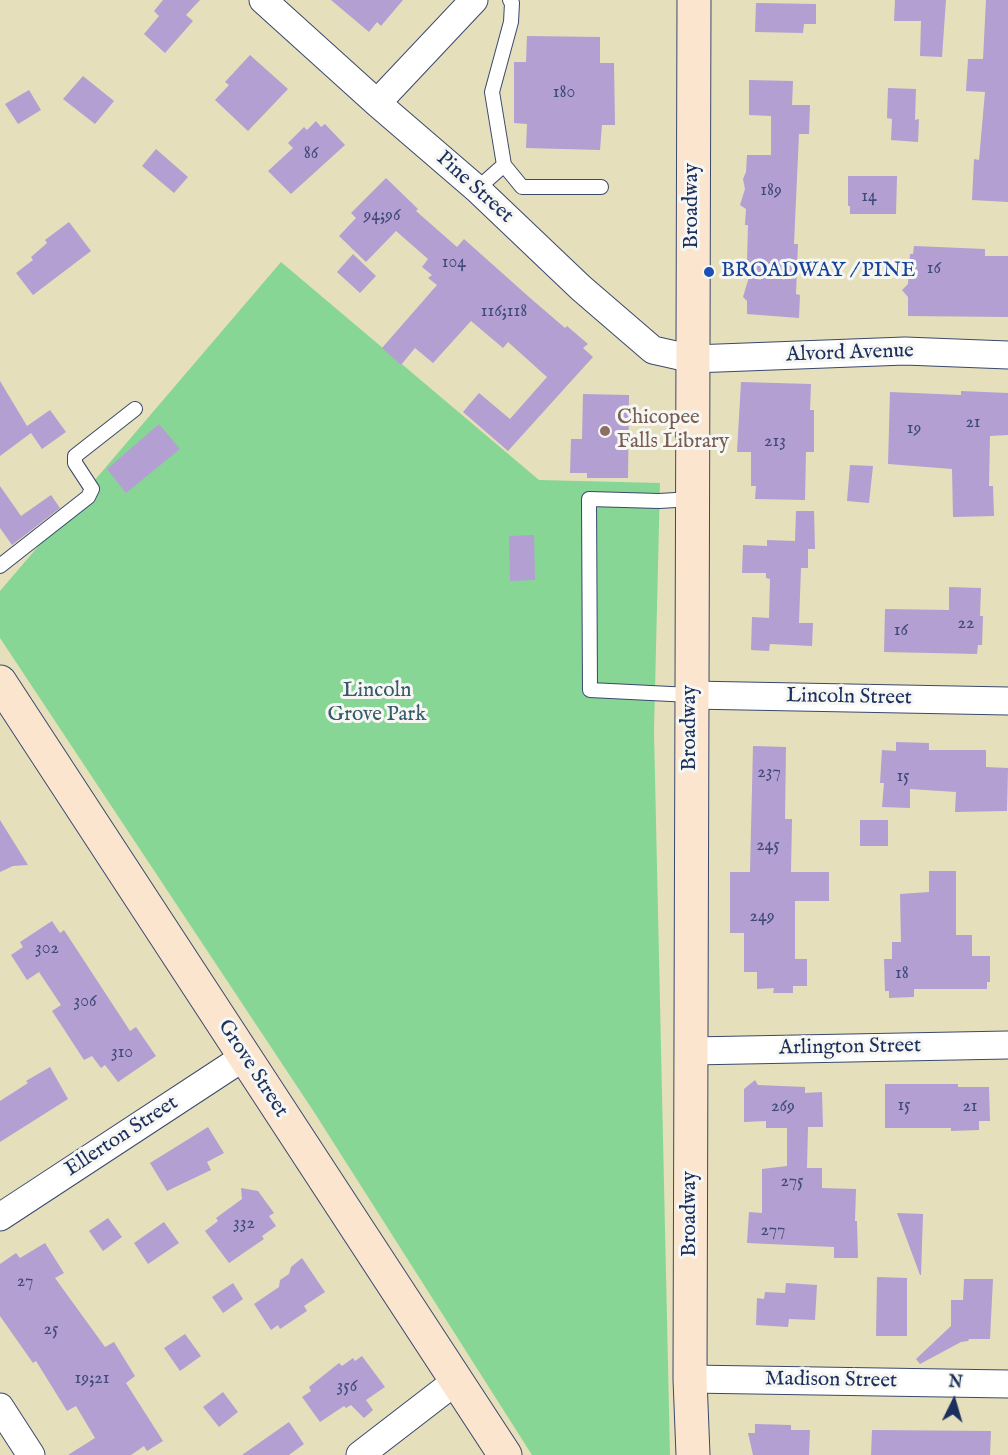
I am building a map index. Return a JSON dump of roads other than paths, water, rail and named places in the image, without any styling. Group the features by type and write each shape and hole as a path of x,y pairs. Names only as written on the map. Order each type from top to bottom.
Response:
{"main road":[{"name":"Broadway","path":"693,1455 690,1379 694,0"},
{"name":"Grove Street","path":"0,682 505,1455"}],"street":[{"name":"Pine Street","path":"263,0 477,189 581,288 653,350 693,359"},
{"path":"377,103 474,0"},
{"name":"Alvord Avenue","path":"693,359 905,351 1008,355"},
{"name":"Lincoln Street","path":"691,695 1008,701"},
{"name":"Arlington Street","path":"692,1051 1008,1045"},
{"name":"Ellerton Street","path":"0,1217 244,1057"},
{"name":"Madison Street","path":"690,1379 1008,1384"},
{"path":"360,1455 456,1381"},
{"path":"0,1407 31,1455"}],"lane":[{"path":"515,1 492,92 504,165 522,187 601,187"},
{"path":"477,189 504,165"},
{"path":"0,566 88,497 92,489 75,463 75,456 135,409"},
{"path":"691,695 590,690 589,499 659,501 693,499"}],"place":[{"name":"BROADWAY / PINE","path":"709,272"},
{"name":"Chicopee Falls Library","path":"605,431"}],"park label":[{"name":"Lincoln Grove Park","path":"377,704"}]}
